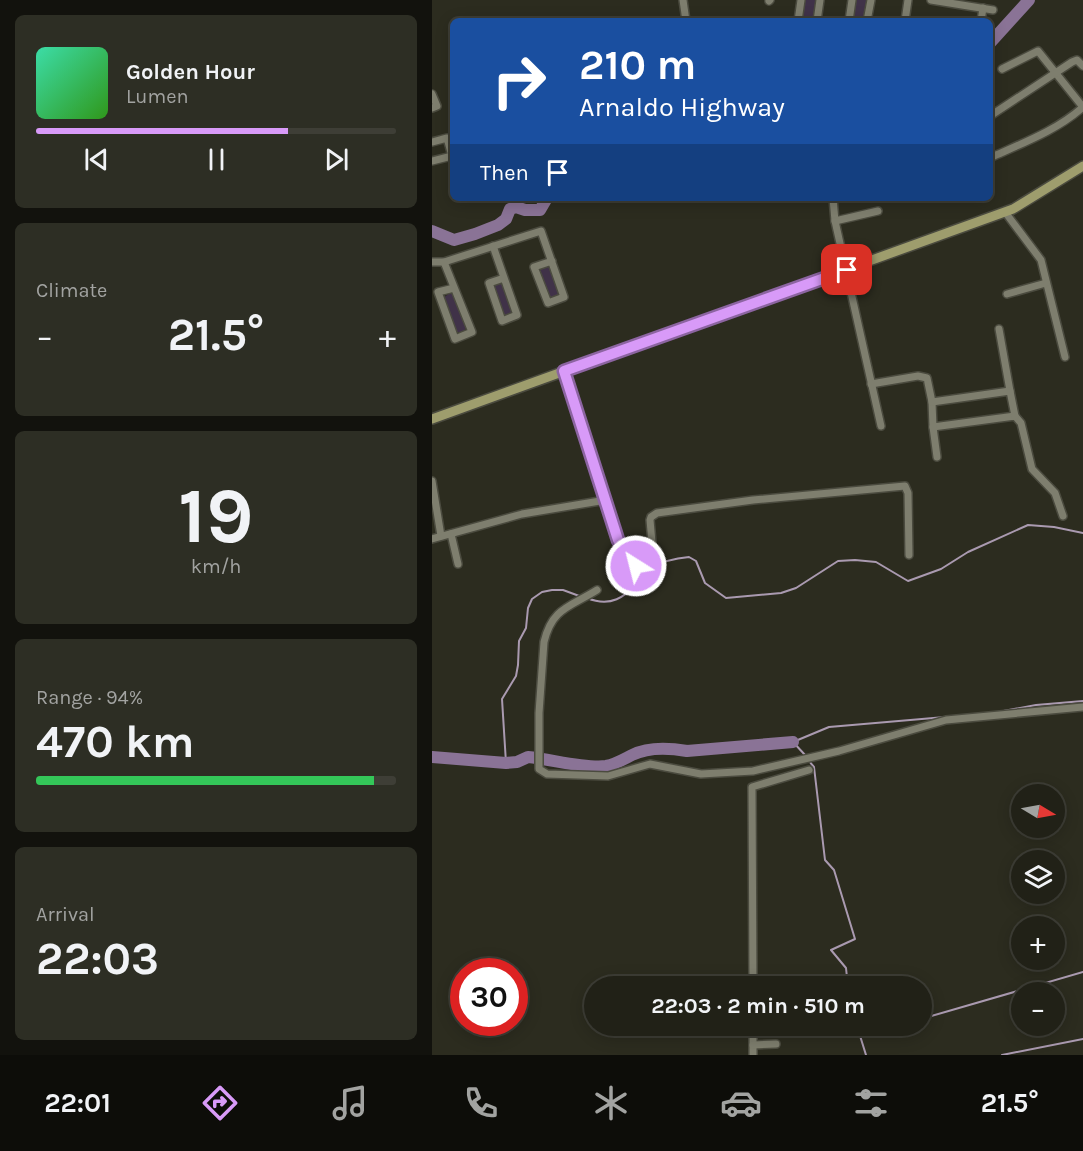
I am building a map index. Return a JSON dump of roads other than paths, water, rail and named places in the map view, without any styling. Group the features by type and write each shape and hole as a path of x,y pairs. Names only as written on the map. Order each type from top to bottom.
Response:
{"main road":[{"path":"432,419 1009,211 1083,166"}],"street":[{"path":"683,0 687,18"},
{"path":"798,18 801,0"},
{"path":"817,18 820,0"},
{"path":"849,18 852,0"},
{"path":"868,18 871,0"},
{"path":"905,18 908,0"},
{"path":"931,0 993,10"},
{"path":"981,18 983,8"},
{"path":"993,155 1047,132 1069,119 1083,107 1038,51 1002,69"},
{"path":"993,114 1077,60 1083,66"},
{"path":"432,94 437,106 432,108"},
{"path":"432,142 447,138 450,149"},
{"path":"432,161 450,156"},
{"path":"833,201 835,221 881,426"},
{"path":"835,221 878,211"},
{"path":"1009,211 1041,260 1065,357"},
{"path":"432,262 444,262 541,231 552,261 564,297 548,303 534,267 552,261"},
{"path":"493,246 518,315 502,321 489,283 504,278"},
{"path":"444,262 472,332 455,339 438,292 454,288"},
{"path":"1007,294 1046,284"},
{"path":"999,329 1015,416 1021,423 1032,469 1055,493 1064,516"},
{"path":"564,371 618,540 636,566 653,554 650,520 657,513 753,500 905,486 908,493 909,555"},
{"path":"871,384 923,376 927,378 932,402 937,457"},
{"path":"932,402 1010,391"},
{"path":"933,427 1015,416"},
{"path":"432,481 441,536"},
{"path":"432,538 522,514 606,500"},
{"path":"451,534 459,564"},
{"path":"597,590 556,613 548,627 544,642 538,741 539,769 547,774 608,776 651,764 701,774 753,771 811,758 946,720 1083,707"},
{"path":"753,976 752,787 809,770"},
{"path":"753,1036 753,1055"},
{"path":"753,1045 776,1044"}],"waterway":[{"path":"993,40 1029,0"},
{"path":"432,231 454,240 498,225 506,219 510,209 516,207 525,210 540,210 545,201"},
{"path":"587,598 603,602 617,599 635,587 654,567 666,561 685,557 696,561 705,583 726,598 781,593 796,588 838,561 876,562 908,581 941,569 968,552 1028,525 1083,533"},
{"path":"506,763 502,699 516,676 519,641 526,628 528,608 532,599 542,592 552,590 563,590 582,597"},
{"path":"998,712 1036,705 1083,701"},
{"path":"806,756 793,742 829,727 945,717"},
{"path":"432,757 506,763 517,762 528,757 598,767 617,763 638,752 652,749 687,751 793,742"},
{"path":"809,761 814,767 825,860 834,870 855,939 831,950 846,968 847,976"},
{"path":"932,1016 1083,972"},
{"path":"860,1036 866,1055"},
{"path":"1002,1055 1083,1039"}]}
